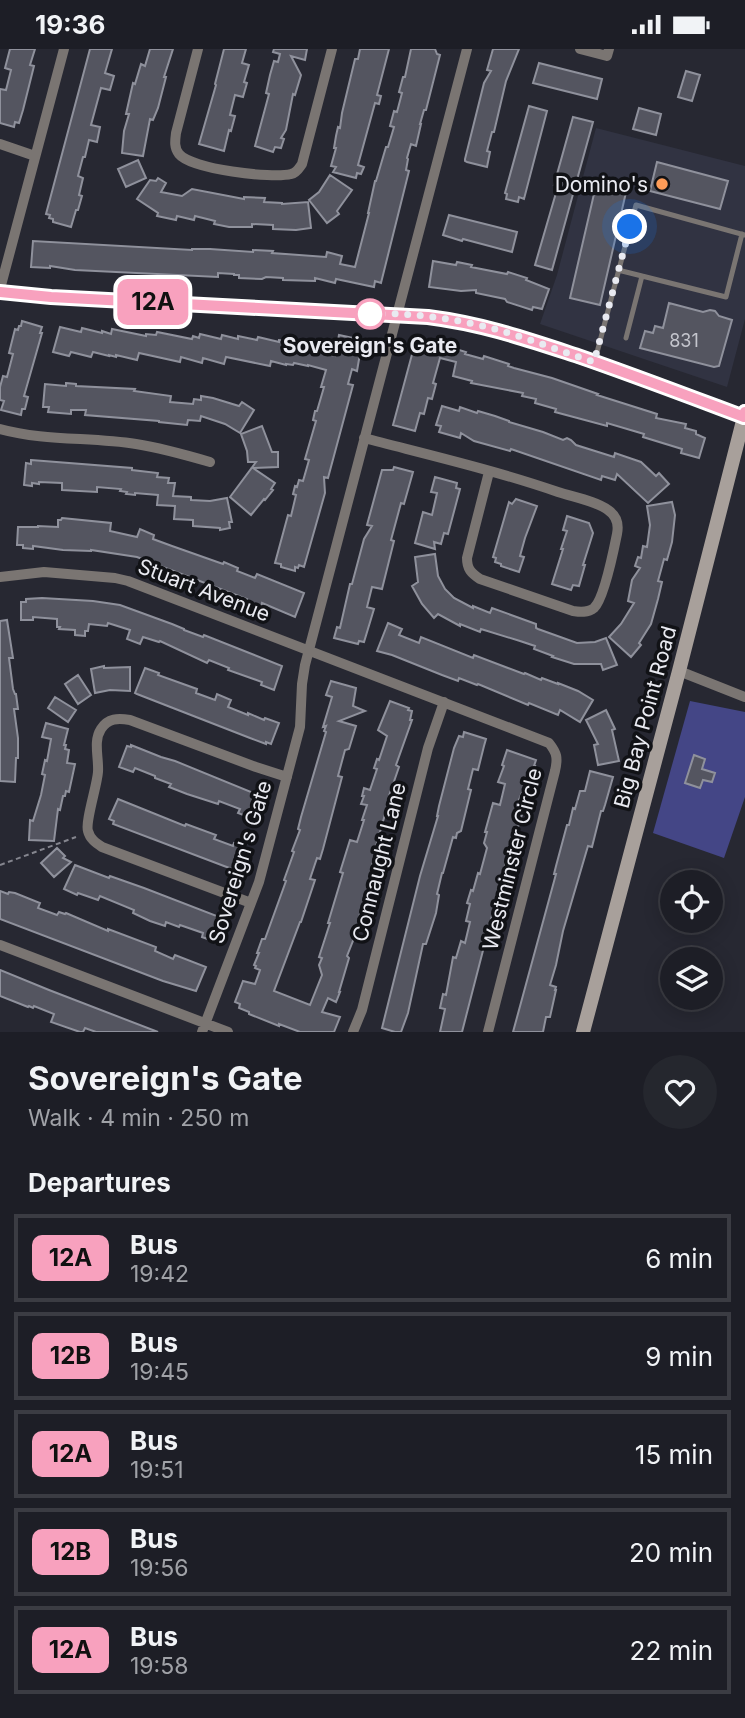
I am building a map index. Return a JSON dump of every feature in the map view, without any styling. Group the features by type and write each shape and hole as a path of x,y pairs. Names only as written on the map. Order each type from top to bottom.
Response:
{"street":[{"path":"64,49 0,291 62,298 449,319 521,337 744,414"},
{"path":"198,49 176,133 175,145 179,154 197,164 231,172 282,175 298,171 302,163 332,49"},
{"name":"Sovereign's Gate","path":"204,1028 259,882 300,727 302,679 309,650 467,49"},
{"path":"580,49 608,52"},
{"path":"0,144 35,156"},
{"name":"Big Bay Point Road","path":"583,1032 744,414"},
{"path":"0,429 19,435 135,443 210,462"},
{"path":"364,438 527,481 606,508 614,515 618,534 601,597 594,608 588,612 573,611 480,579 470,572 467,558 489,471"},
{"name":"Stuart Avenue","path":"0,577 44,572 128,581 309,650"},
{"name":"Westminster Circle","path":"309,650 549,743 555,751 558,759 488,1032"},
{"path":"679,671 745,697"},
{"name":"Connaught Lane","path":"353,1032 362,1010 428,748 444,702"},
{"path":"251,903 102,847 92,839 87,829 98,771 99,732 110,720 130,720 287,777"},
{"path":"0,945 204,1028 228,1032"}],"lane":[{"path":"594,362 618,270 636,205 744,235 726,297 618,270"},
{"path":"626,338 642,275"}],"path":[{"path":"0,865 76,837"}],"shaded area":[{"path":"596,128 745,166 745,319 727,387 540,324 557,275"},
{"path":"690,701 745,712 745,797 724,858 653,833"}],"building":[{"path":"10,49 35,49 30,65 34,66 23,110 19,123 15,122 14,127 0,123 0,89 6,90 11,70 5,68"},
{"path":"90,49 112,49 105,73 114,76 110,90 101,88 91,125 100,127 97,142 89,140 83,157 78,176 83,178 79,195 82,196 71,227 53,222 53,219 49,218 50,215 46,214"},
{"path":"150,49 173,49 158,108 153,120 150,119 143,156 122,153 129,114 126,114 133,83 135,84 141,64 145,66"},
{"path":"224,49 246,49 242,63 249,65 243,97 235,95 230,115 235,116 224,151 199,144"},
{"path":"274,49 307,49 305,60 291,56 301,75 295,95 293,94 286,130 281,138 284,139 281,148 275,147 273,152 255,146 269,94 266,93 270,75 274,61 278,62 280,54 273,52"},
{"path":"360,49 389,49 377,95 381,96 379,104 375,103 358,165 364,167 361,174 357,173 356,178 333,172 336,167 331,166 338,127 340,128 355,59 358,59"},
{"path":"411,49 435,49 440,55 416,146 411,144 407,158 406,170 409,171 381,283 375,281 374,287 336,279 335,283 315,278 315,281 283,280 266,277 239,278 239,275 218,273 218,277 31,267 33,241 192,250 273,251 272,253 326,257 327,252 342,256 340,264 355,267 375,181 394,127 390,126 394,111 397,112 402,93 399,92"},
{"path":"493,49 519,49 506,81 492,132 487,151 490,152 487,167 467,162 465,159 484,83 491,71 487,70"},
{"path":"539,63 602,79 597,99 533,83"},
{"path":"686,71 700,75 692,101 678,97"},
{"path":"529,106 547,111 524,199 519,197 518,202 506,199 505,193"},
{"path":"639,108 661,114 656,135 633,129"},
{"path":"573,117 593,122 552,270 535,265 558,186 554,185"},
{"path":"138,160 146,178 126,187 118,169"},
{"path":"657,162 728,181 720,209 650,191"},
{"path":"330,175 352,190 337,211 339,214 327,223 309,200 319,192"},
{"path":"158,178 166,183 161,192 182,196 192,189 244,199 265,198 264,202 308,202 311,228 273,229 273,225 252,224 252,227 229,227 195,216 194,220 177,216 176,220 157,216 158,213 137,199 150,180 156,181"},
{"path":"597,181 627,188 600,305 570,298"},
{"path":"449,215 517,232 512,252 443,235"},
{"path":"433,261 456,265 457,262 472,265 471,267 507,274 508,272 549,289 542,309 533,307 532,310 505,299 476,293 476,290 429,287"},
{"path":"669,303 703,312 715,311 719,316 732,320 719,366 640,348 645,331 653,333 655,326 663,328"},
{"path":"22,321 42,327 42,333 24,396 28,397 25,409 22,409 21,415 1,410 4,401 0,400 0,387 3,376 7,377 13,354 9,353 15,329 18,330"},
{"path":"60,327 111,334 112,329 146,336 156,335 157,332 192,339 193,336 199,338 200,334 221,339 222,335 238,339 238,336 257,340 258,337 279,342 289,339 320,346 319,351 335,356 339,335 362,342 357,371 352,369 348,384 353,385 328,478 324,477 325,493 304,567 299,565 298,568 295,567 295,571 275,563 288,515 291,516 296,495 293,494 295,486 297,487 299,480 303,481 309,460 305,459 326,370 271,361 270,366 226,357 224,364 203,358 202,363 181,357 180,362 139,353 137,360 93,352 91,357 71,352 69,356 53,352"},
{"path":"421,339 441,344 440,350 455,354 456,349 483,359 484,356 657,414 656,418 686,424 685,428 696,431 696,434 705,438 699,458 681,453 682,449 643,437 644,434 555,412 556,409 535,403 536,399 522,396 523,393 471,383 472,381 453,376 456,362 440,358 432,399 428,398 424,414 420,413 415,431 393,425 414,347 417,348"},
{"path":"66,383 76,386 135,389 134,391 171,396 170,402 193,404 194,399 201,400 201,396 239,406 242,402 254,410 240,433 225,424 201,416 200,421 188,420 187,425 85,415 86,410 71,410 71,414 48,412 49,407 43,407 45,384 66,386"},
{"path":"442,406 459,411 460,407 477,413 478,411 563,440 567,438 576,445 614,457 615,453 641,462 656,476 659,473 669,484 648,503 617,474 615,480 602,476 601,480 511,449 510,451 474,441 461,433 460,438 439,432 441,426 436,425"},
{"path":"262,426 272,452 278,452 278,467 253,468 275,483 271,489 273,490 251,515 230,497 256,462 248,462 241,434"},
{"path":"31,460 132,468 158,473 157,477 169,478 168,483 175,483 173,496 210,501 227,498 232,522 229,522 230,528 220,530 193,526 193,520 174,519 175,506 157,505 158,495 126,494 127,492 120,491 121,489 97,487 97,492 62,490 62,483 39,482 32,483 32,486 24,485 26,463 31,464"},
{"path":"394,467 413,472 391,540 394,541 382,589 372,587 367,607 374,609 364,642 359,641 358,644 334,638 337,627 340,628 364,539 372,526 367,525 382,470 393,470"},
{"path":"435,477 457,483 456,488 460,489 448,534 444,533 441,544 434,542 435,549 415,543 423,512 432,515 437,493 431,492"},
{"path":"516,499 537,506 520,556 524,557 519,572 501,566 493,557 509,502 512,504"},
{"path":"672,502 675,515 672,542 658,581 662,582 658,599 651,624 639,643 641,645 631,657 609,637 634,603 628,601 632,580 640,568 635,566 638,557 641,558 643,546 647,547 650,525 647,506"},
{"path":"567,516 589,523 593,533 579,586 573,585 571,590 552,584 567,531 563,530"},
{"path":"62,518 111,523 110,531 137,537 140,529 154,535 153,539 223,564 224,562 255,578 257,574 304,593 295,617 262,603 261,608 246,602 247,599 137,557 91,550 33,546 33,549 23,548 23,545 17,545 18,527 58,527 58,520"},
{"path":"435,554 438,576 454,598 473,608 490,613 492,608 536,624 538,629 577,643 606,638 617,665 603,670 601,664 574,664 552,657 534,649 535,646 520,641 481,629 480,632 460,626 438,614 434,618 412,586 418,582 415,557"},
{"path":"42,598 120,605 203,637 204,635 282,666 274,690 261,685 262,682 209,660 207,663 160,641 143,637 140,644 127,639 130,630 108,623 107,626 89,624 85,636 75,635 75,630 59,629 57,619 33,617 33,620 21,620 21,602"},
{"path":"7,620 13,658 9,658 18,709 14,709 18,738 15,782 0,781 0,621"},
{"path":"388,623 402,629 399,635 419,643 421,637 473,658 474,655 541,680 542,678 558,683 593,700 580,722 560,710 558,715 478,684 459,678 458,681 377,651"},
{"path":"104,666 130,667 130,691 110,690 95,693 91,669"},
{"path":"145,668 197,689 196,693 215,700 217,694 231,700 228,707 279,723 271,744 135,693"},
{"path":"78,675 91,695 78,704 65,684"},
{"path":"331,681 356,688 353,706 365,711 339,721 356,726 349,749 345,750 338,776 342,777 320,859 317,858 310,879 315,880 274,991 310,1005 322,975 319,965 322,958 319,957 343,873 340,872 350,840 357,842 364,820 367,805 361,804 364,788 370,790 377,769 374,768 387,736 378,730 390,701 409,708 408,710 412,711 412,720 396,765 399,767 389,796 393,798 389,812 386,811 374,853 374,866 359,917 362,918 347,956 349,958 340,992 336,1002 328,998 322,1012 340,1017 334,1032 300,1032 249,1014 235,1002 243,981 255,984 260,970 254,965 257,953 262,939 265,939 286,881 284,880 326,732 326,726 323,727 332,697 326,695"},
{"path":"55,697 76,710 68,722 48,708"},
{"path":"606,710 615,729 612,730 619,761 598,765 594,745 598,744 586,720"},
{"path":"46,723 68,729 64,745 65,749 69,750 67,763 75,764 69,792 66,791 60,810 58,809 54,841 29,840 30,820 33,821 41,795 45,775 42,774 51,739 42,737"},
{"path":"464,732 486,739 478,770 473,769 461,831 456,838 453,837 442,873 436,913 426,944 423,944 408,1013 401,1032 395,1032 382,1028 454,748 459,736 463,737"},
{"path":"131,745 256,794 260,797 251,818 238,813 240,809 219,801 218,804 169,787 171,784 135,768 133,772 119,767 127,746"},
{"path":"507,750 536,760 535,766 519,800 522,801 520,810 523,811 513,834 462,1032 440,1032 445,1009 440,1008 443,994 446,995 453,957 456,958 461,941 465,943 470,922 466,921 470,904 467,903 478,873 480,874 487,848 484,843 485,832 493,803 500,805 505,784 498,782"},
{"path":"694,755 705,759 702,769 715,773 712,782 703,780 700,788 685,783"},
{"path":"590,771 613,777 592,847 588,846 563,931 550,985 556,987 556,990 550,1017 546,1017 543,1032 513,1032 567,825 580,791 585,791"},
{"path":"118,799 185,826 186,824 216,835 214,839 249,849 241,870 113,824 114,821 109,819"},
{"path":"57,848 65,856 63,858 71,862 54,877 41,863"},
{"path":"75,865 222,918 223,923 216,942 202,937 203,933 180,925 179,927 166,922 165,926 150,921 133,913 134,910 100,896 98,900 64,889"},
{"path":"0,891 15,893 40,903 38,908 57,915 59,912 66,913 156,947 155,951 173,959 175,955 206,967 196,991 0,919"},
{"path":"0,970 158,1032 96,1032 85,1028 80,1032 51,1022 54,1014 0,996"}],"bus line":[{"name":"12A","path":"0,292 460,321 500,330 637,376 744,417 745,412"}],"place":[{"name":"Domino's","path":"662,184"},
{"name":"Sovereign's Gate","path":"370,314"}],"route":[{"path":"370,314 460,321 500,330 594,362 630,227"}]}
